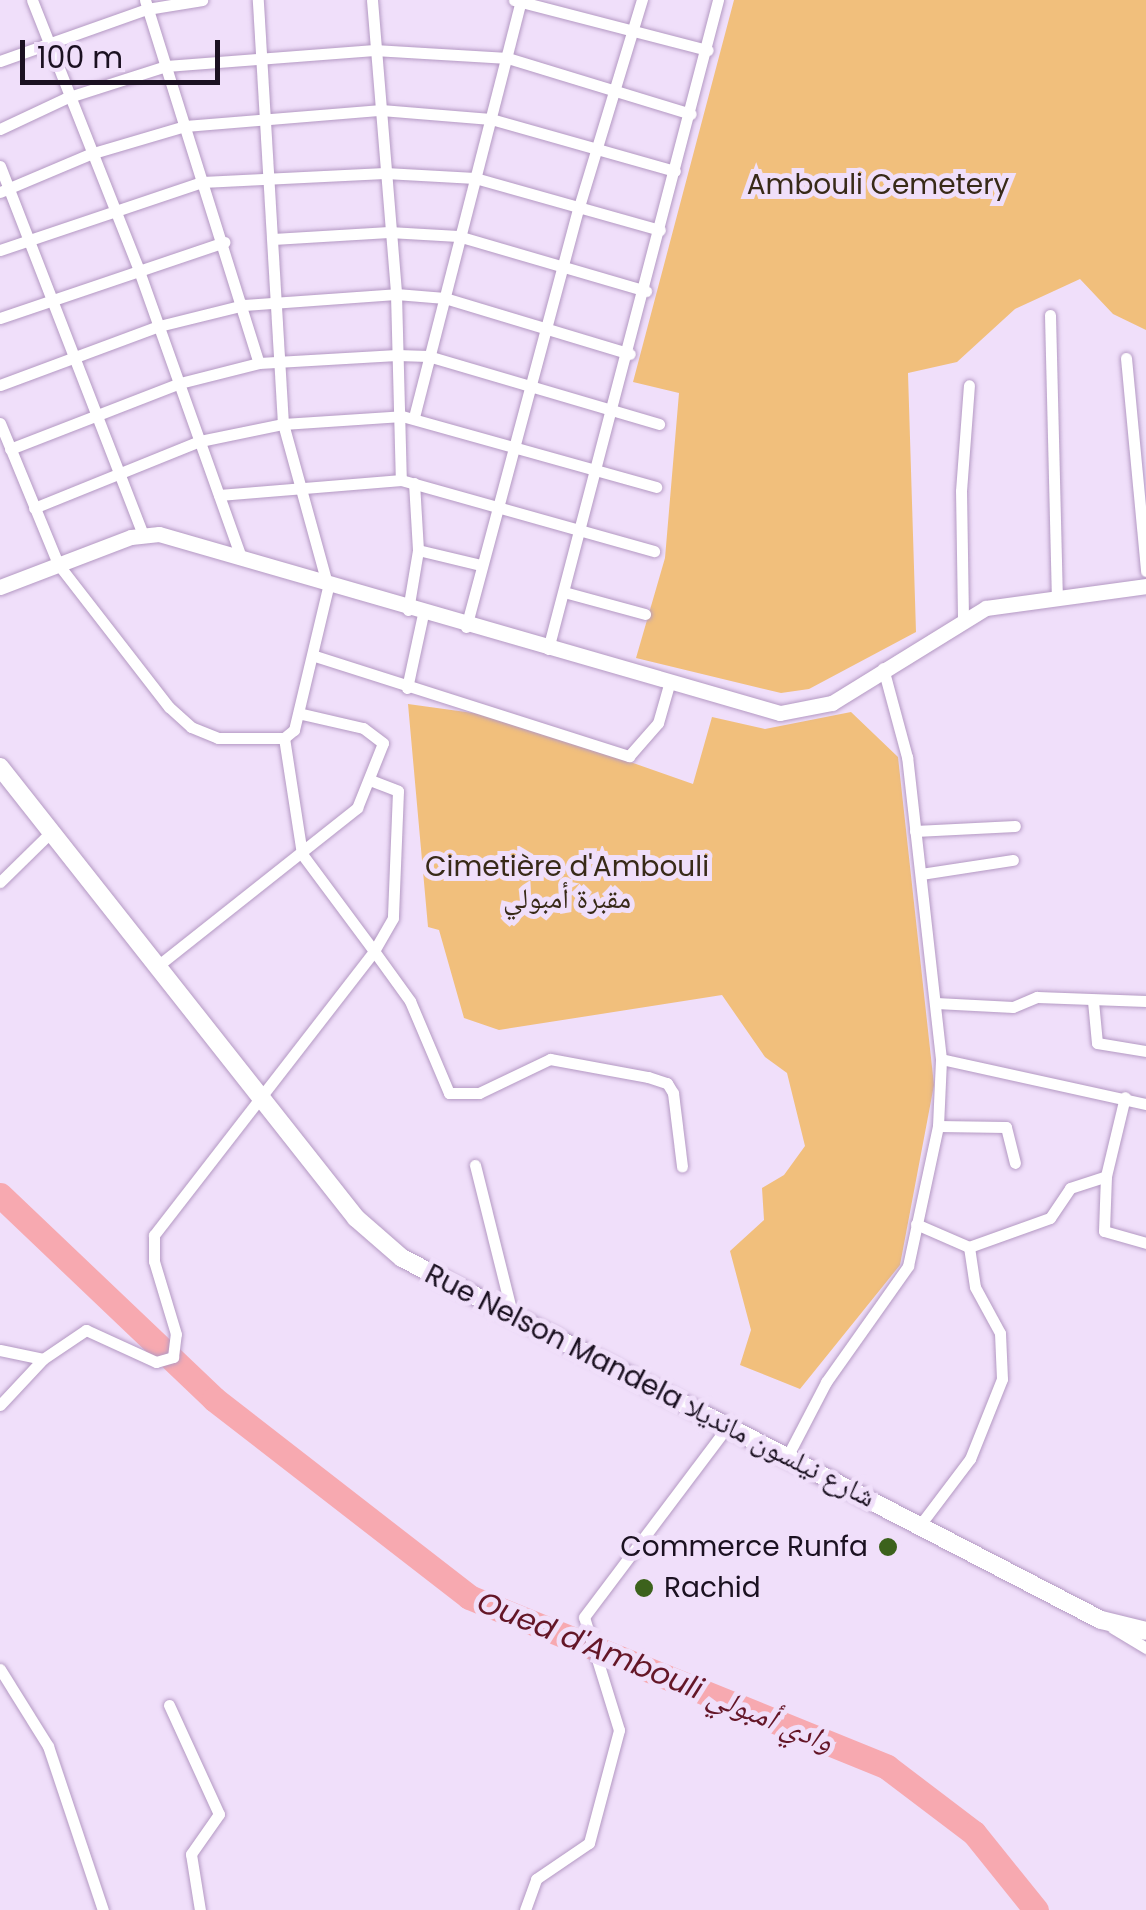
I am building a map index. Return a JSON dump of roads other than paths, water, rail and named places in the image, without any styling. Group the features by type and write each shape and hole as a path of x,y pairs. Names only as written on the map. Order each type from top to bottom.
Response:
{"main road":[{"name":"Rue Nelson Mandela شارع نيلسون مانديلا","path":"0,767 356,1218 402,1258 514,1321 1101,1620 1146,1631"}],"street":[{"path":"32,0 66,98 138,268 241,558"},
{"path":"0,61 146,5 202,0"},
{"path":"258,0 279,301 283,424 328,587 302,714 284,738 302,854 410,1002 448,1093 479,1093 537,1060 648,1077 667,1083 673,1093 682,1166"},
{"path":"372,0 396,294 397,355 408,416 407,482 418,550 407,688"},
{"path":"408,416 428,356 508,58 518,0 708,50"},
{"path":"466,627 578,210 642,0"},
{"path":"548,649 630,354 718,0"},
{"path":"146,5 259,362"},
{"path":"0,129 66,98 166,66 374,50 508,58 691,114"},
{"path":"4,190 90,154 185,126 267,116 381,110 491,119 675,171"},
{"path":"0,166 4,190 54,299 142,534"},
{"path":"0,250 113,208 202,182 385,172 475,178 660,230"},
{"path":"273,239 388,232 458,236 646,291"},
{"path":"0,318 138,268 224,242"},
{"path":"0,385 159,326 244,305 396,294 444,298 630,354"},
{"path":"1050,316 1057,594"},
{"path":"10,449 180,383 259,362 397,355 428,356 660,424"},
{"path":"1126,358 1146,571"},
{"path":"963,617 961,491 970,385"},
{"path":"34,508 200,441 283,424 408,416 656,487"},
{"path":"0,423 58,564 191,727 218,738 284,738"},
{"path":"219,495 298,484 407,482 498,504 654,551"},
{"path":"0,588 142,534 241,558 466,627 780,713 832,703 963,617 1057,594 1146,586"},
{"path":"418,550 481,565"},
{"path":"564,592 645,614"},
{"path":"315,656 629,756 658,723 669,685"},
{"path":"787,1458 826,1382 899,1285 938,1126 940,1059 936,1003 907,758 884,668"},
{"path":"155,968 344,822 370,780 383,742 376,734 302,714"},
{"path":"0,1405 43,1359 86,1330 156,1362 173,1357 176,1334 154,1261 154,1235 374,950 392,918 398,791 370,780"},
{"path":"915,831 1015,826"},
{"path":"0,882 50,833"},
{"path":"920,874 1013,860"},
{"path":"936,1003 1013,1007 1037,996 1146,1002"},
{"path":"1093,1000 1097,1043 1146,1051"},
{"path":"940,1059 1146,1104"},
{"path":"1125,1097 1106,1176 1104,1230 1146,1240 1146,1251"},
{"path":"938,1126 1006,1127 1016,1162"},
{"path":"475,1165 514,1321"},
{"path":"916,1224 970,1247 1050,1218 1070,1188 1106,1176"},
{"path":"920,1525 970,1460 1002,1379 1000,1333 975,1287 970,1247"},
{"path":"0,1350 43,1359"},
{"path":"525,1910 536,1879 589,1843 619,1730 584,1617 727,1427"},
{"path":"1101,1620 1146,1648"},
{"path":"0,1669 48,1746 103,1910"},
{"path":"169,1705 219,1814 191,1854 200,1910"}],"waterway":[{"name":"Oued d'Ambouli وادي أمبولي","path":"0,1195 214,1399 469,1597 887,1767 974,1833 1036,1910"}],"place":[{"name":"Commerce Runfa","path":"888,1547"},
{"name":"Rachid","path":"644,1588"}],"park label":[{"name":"Ambouli Cemetery","path":"878,185"},
{"name":"Cimetière d'Ambouli مقبرة أمبولي","path":"567,883"}]}
